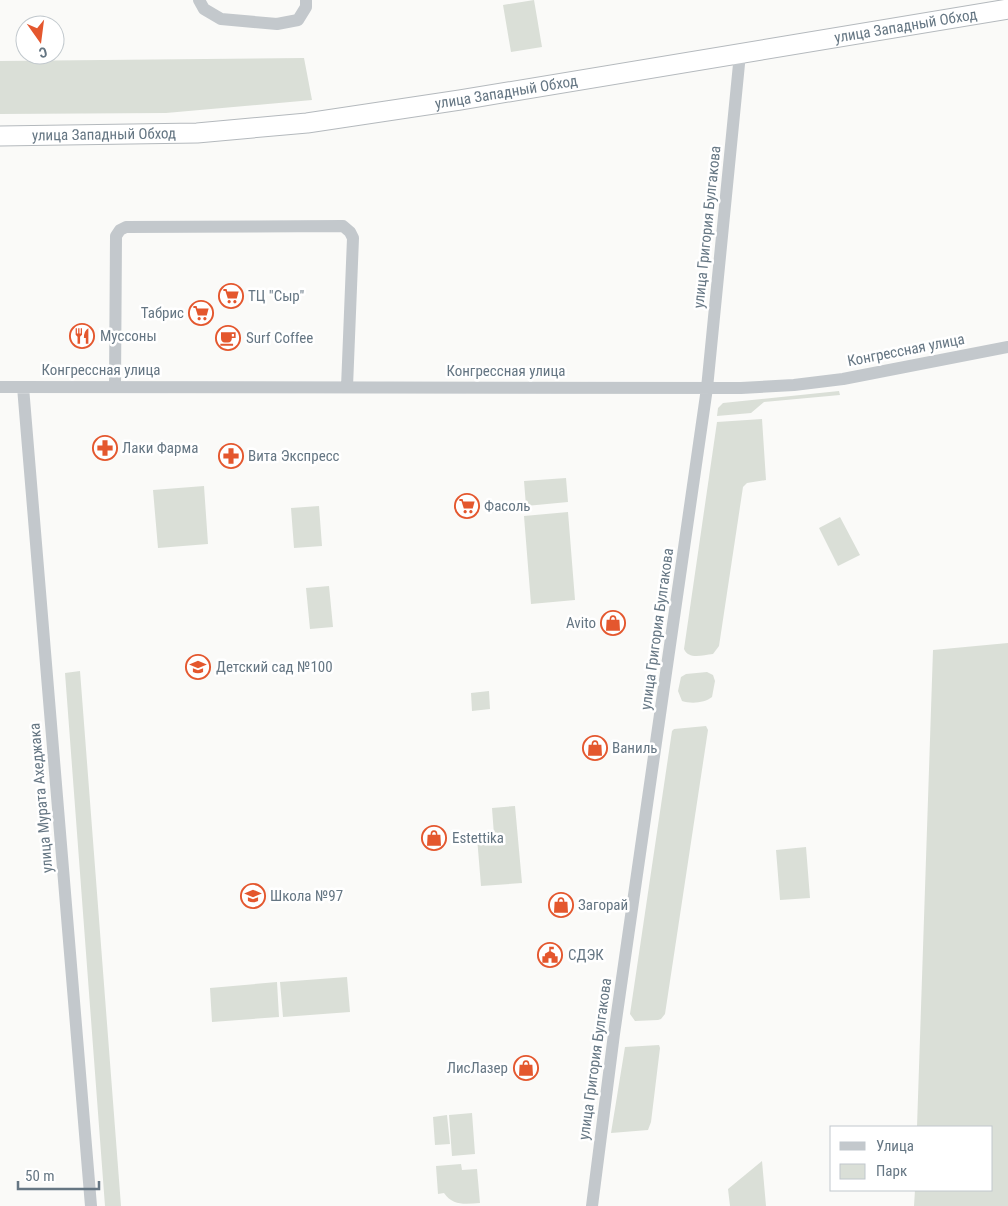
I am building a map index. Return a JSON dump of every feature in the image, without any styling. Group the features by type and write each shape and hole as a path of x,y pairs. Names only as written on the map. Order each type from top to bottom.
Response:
{"highway":[{"name":"улица Западный Обход","path":"0,125 151,126 328,109 512,84 984,0"},
{"name":"улица Западный Обход","path":"0,136 197,133 248,130 306,123 460,100 1008,9"}],"street":[{"path":"199,0 204,9 221,19 277,24 298,20 306,8 306,0"},
{"name":"улица Григория Булгакова","path":"592,1206 614,1034 707,388 740,54"},
{"path":"0,143 105,142 186,138 248,130"},
{"path":"115,387 116,236 120,230 126,227 343,226 350,232 352,238 348,387"},
{"name":"Конгрессная улица","path":"0,386 707,388 785,386 843,379 1008,347"},
{"name":"улица Мурата Ахеджака","path":"23,386 91,1206"}],"green space":[{"path":"534,0 542,47 511,52 503,5"},
{"path":"304,58 312,100 166,113 0,114 0,61 15,61 15,65 65,65 65,60"},
{"path":"839,391 840,395 764,402 751,413 717,416 718,408 723,403"},
{"path":"762,419 766,480 747,483 743,487 719,646 713,654 692,656 684,649 717,422"},
{"path":"566,478 568,502 526,506 524,481"},
{"path":"204,486 208,544 158,548 153,490"},
{"path":"319,506 322,546 294,548 291,508"},
{"path":"568,512 575,600 531,604 524,516"},
{"path":"840,517 860,555 838,566 819,528"},
{"path":"329,586 333,627 310,629 306,588"},
{"path":"1008,643 1008,1206 914,1206 915,1191 993,1191 993,1126 917,1126 933,650"},
{"path":"80,671 121,1206 105,1206 65,673"},
{"path":"707,672 713,675 715,681 712,697 706,701 682,701 678,691 681,677 686,674"},
{"path":"489,691 490,709 472,711 471,693"},
{"path":"706,726 708,730 665,1014 658,1020 635,1021 630,1014 672,731 674,729"},
{"path":"515,806 522,883 481,886 477,837 494,835 492,808"},
{"path":"806,847 810,898 780,900 776,850"},
{"path":"347,977 350,1012 283,1017 280,982"},
{"path":"277,982 279,1017 212,1022 210,988"},
{"path":"659,1045 651,1122 648,1130 611,1133 625,1047"},
{"path":"472,1113 475,1154 452,1156 449,1115"},
{"path":"447,1115 450,1144 435,1145 433,1117"},
{"path":"762,1161 766,1206 730,1206 728,1189"},
{"path":"461,1164 462,1170 477,1169 480,1203 455,1202 444,1193 438,1194 436,1166"}],"place":[{"name":"ТЦ \"Сыр\"","path":"231,296"},
{"name":"Табрис","path":"201,313"},
{"name":"Муссоны","path":"82,336"},
{"name":"Surf Coffee","path":"228,338"},
{"name":"Лаки Фарма","path":"105,448"},
{"name":"Вита Экспресс","path":"231,456"},
{"name":"Фасоль","path":"467,506"},
{"name":"Avito","path":"613,623"},
{"name":"Детский сад №100","path":"198,667"},
{"name":"Ваниль","path":"595,748"},
{"name":"Estettika","path":"434,838"},
{"name":"Школа №97","path":"253,896"},
{"name":"Загорай","path":"561,905"},
{"name":"СДЭК","path":"550,955"},
{"name":"ЛисЛазер","path":"526,1068"}]}
